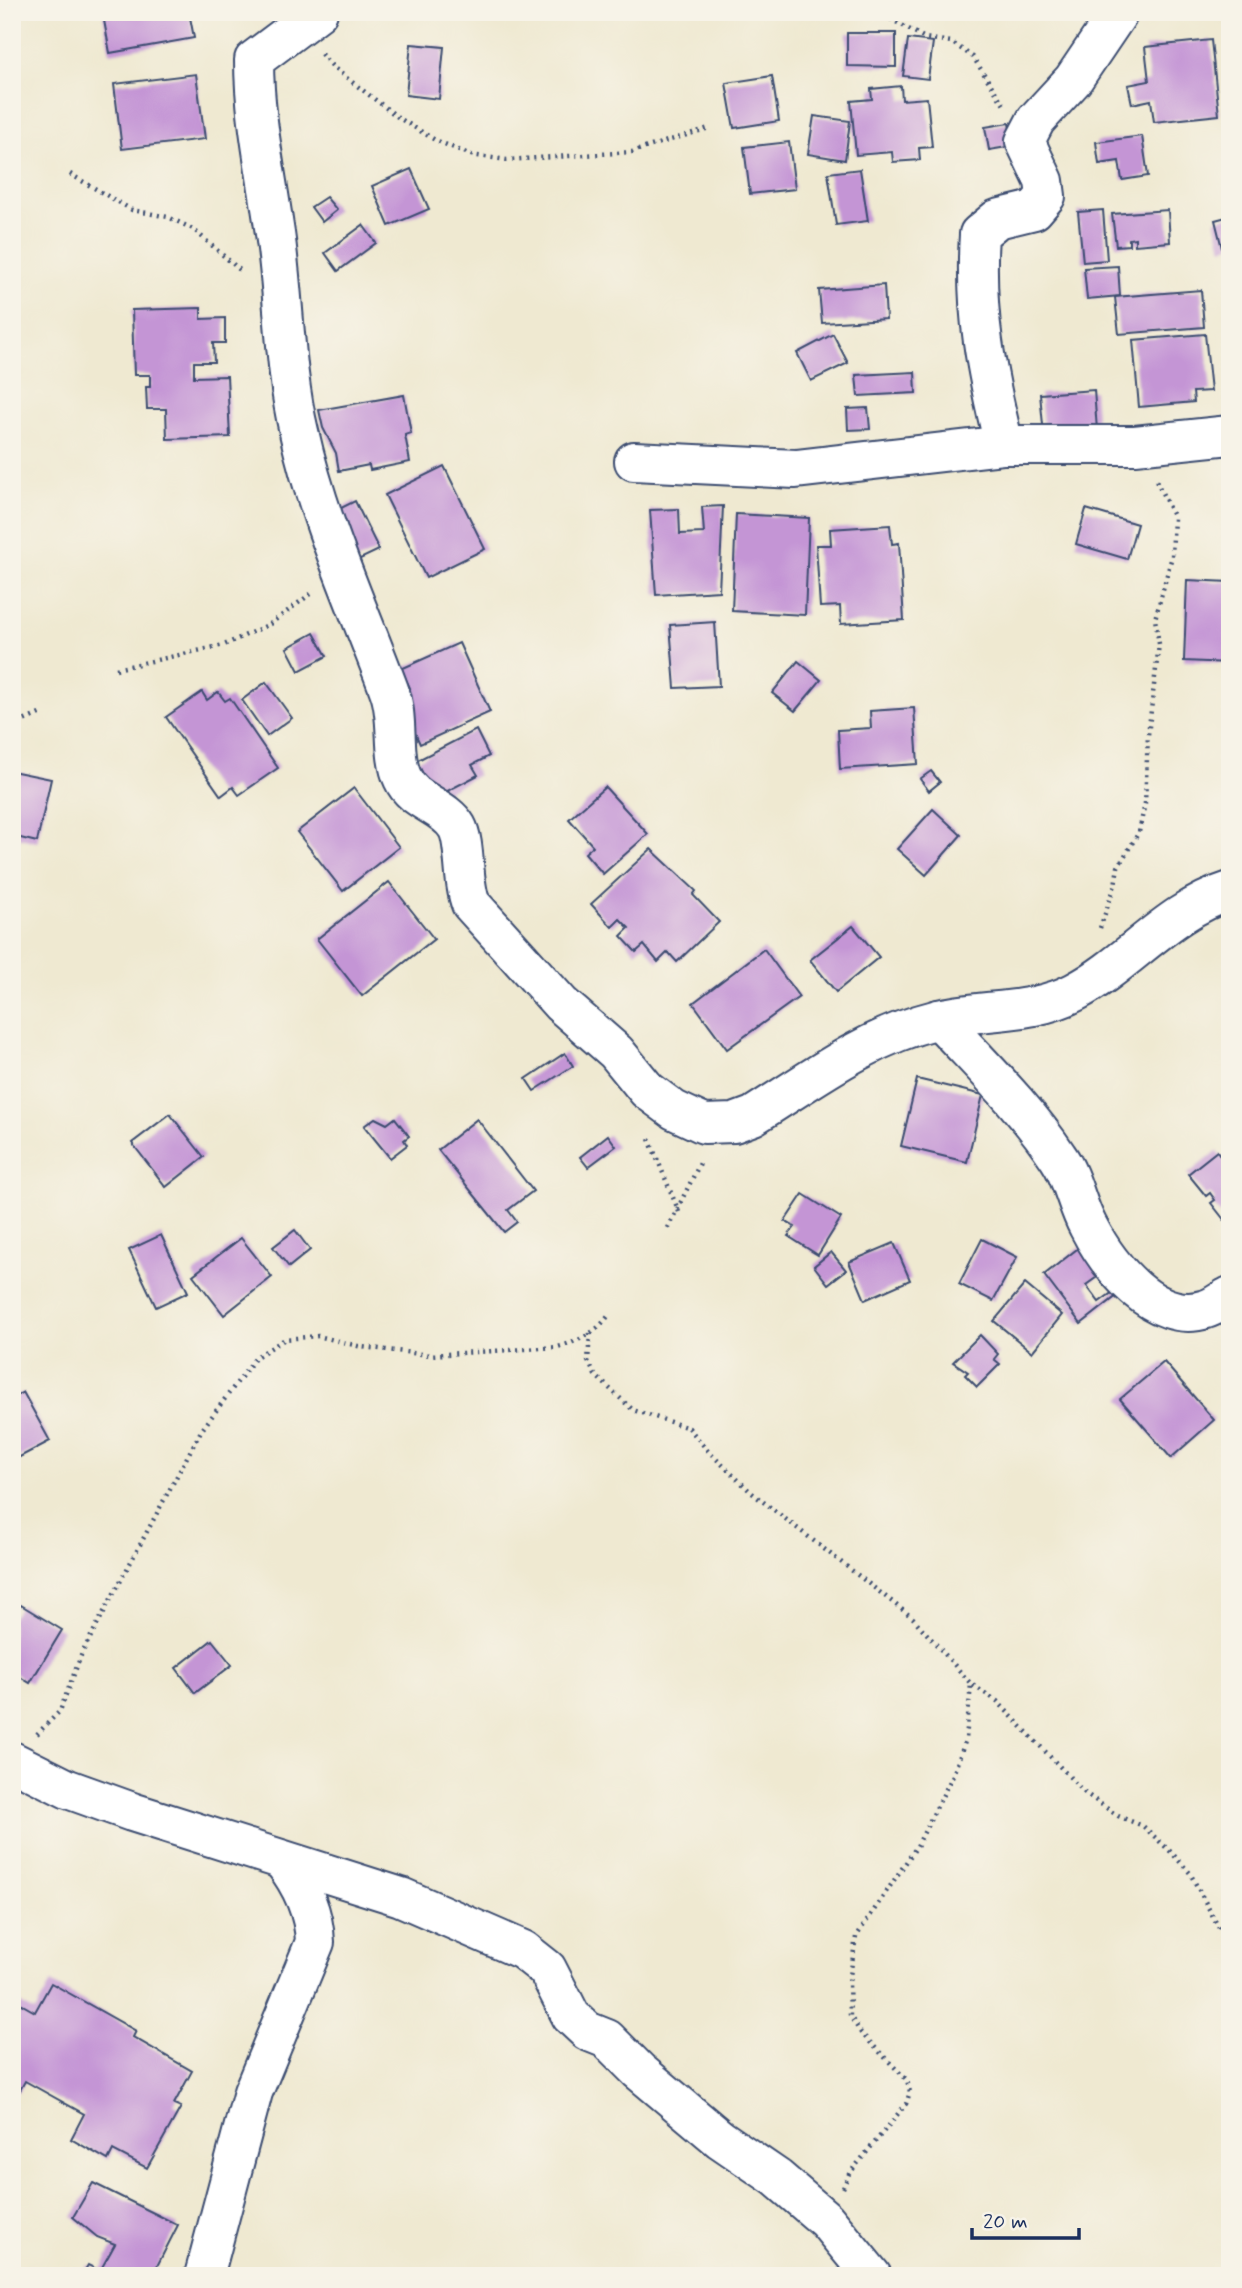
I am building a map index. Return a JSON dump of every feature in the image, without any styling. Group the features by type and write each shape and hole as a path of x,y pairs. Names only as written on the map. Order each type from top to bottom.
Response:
{"street":[{"path":"1003,445 983,356 976,283 979,234 997,219 1034,210 1046,195 1044,181 1025,141 1036,120 1073,80 1119,12"},
{"path":"307,20 254,60 254,105 275,229 298,429 340,571 390,693 398,725 397,751 403,780 426,803 451,818 459,830 466,891 471,904 561,1004 616,1052 647,1090 674,1110 705,1124 734,1123 753,1116 872,1041 939,1019 1034,1007 1076,992 1182,913 1230,891"},
{"path":"634,461 796,469 1003,445 1135,445 1230,435"},
{"path":"939,1019 1058,1156 1087,1225 1131,1284 1149,1299 1170,1309 1206,1309 1230,1296"},
{"path":"23,1749 68,1789 401,1897 523,1950 547,1969 571,2016 587,2031 607,2039 639,2071 720,2138 777,2178 827,2220 872,2276"},
{"path":"204,2276 253,2091 314,1942 314,1921 297,1879 282,1860"}],"path":[{"path":"878,12 925,38 951,43 974,57 1025,141"},
{"path":"307,20 334,68 399,118 435,140 471,155 507,160 632,152 709,128"},
{"path":"70,174 132,210 168,217 193,229 218,248 283,309"},
{"path":"1098,933 1115,885 1118,867 1139,832 1145,803 1148,735 1159,644 1155,620 1172,556 1174,518 1162,488 1135,445"},
{"path":"117,669 224,645 270,624 340,571"},
{"path":"12,726 44,712"},
{"path":"668,1228 679,1212 718,1123"},
{"path":"23,1749 60,1711 82,1653 201,1431 257,1357 285,1339 318,1336 362,1347 430,1355 558,1347 579,1341 609,1315"},
{"path":"590,1334 588,1361 595,1375 633,1410 689,1429 752,1493 913,1618 971,1684 997,1701 1085,1793 1118,1816 1143,1826 1172,1853 1190,1874 1230,1949"},
{"path":"827,2220 849,2175 906,2104 910,2092 907,2080 861,2033 850,2016 849,1982 856,1937 917,1846 953,1775 966,1738 971,1684"}],"building":[{"path":"121,12 189,12 194,38 110,53 103,15"},
{"path":"847,33 896,33 896,67 847,66"},
{"path":"908,39 933,42 928,79 903,76"},
{"path":"1211,40 1219,115 1154,122 1151,100 1132,104 1128,85 1149,81 1145,47"},
{"path":"411,44 444,47 439,99 406,95"},
{"path":"196,74 205,139 122,149 114,84"},
{"path":"772,76 779,121 734,128 726,83"},
{"path":"901,86 902,100 927,98 932,147 919,148 920,160 893,162 892,152 856,155 851,101 872,99 871,89"},
{"path":"814,116 850,121 845,160 808,154"},
{"path":"1009,123 1013,146 989,150 985,127"},
{"path":"1142,136 1148,176 1122,180 1119,161 1099,164 1096,142"},
{"path":"789,142 795,189 750,194 744,147"},
{"path":"411,169 429,209 389,226 372,186"},
{"path":"860,169 868,221 836,225 828,173"},
{"path":"326,197 337,210 322,222 311,207"},
{"path":"1103,210 1107,260 1083,262 1078,212"},
{"path":"1168,210 1170,242 1135,245 1135,238 1129,239 1129,245 1116,246 1112,214"},
{"path":"1230,216 1230,246 1222,248 1215,220"},
{"path":"363,225 376,243 338,271 325,253"},
{"path":"1118,266 1120,296 1087,299 1084,268"},
{"path":"884,285 886,319 822,323 819,290"},
{"path":"1201,290 1204,327 1119,334 1115,297"},
{"path":"201,308 201,319 225,318 225,343 213,343 214,362 194,362 194,377 227,376 230,437 167,439 166,409 147,409 146,387 150,387 150,375 134,375 132,310"},
{"path":"833,334 848,363 811,381 797,353"},
{"path":"1205,334 1211,391 1193,392 1194,402 1139,407 1133,340"},
{"path":"915,372 916,393 858,396 856,375"},
{"path":"1094,390 1097,430 1044,435 1040,394"},
{"path":"404,395 411,433 405,435 410,462 370,470 369,465 339,471 336,453 323,428 319,410"},
{"path":"868,408 870,429 848,430 847,409"},
{"path":"444,466 485,549 426,578 385,495"},
{"path":"355,501 379,550 354,562 331,513"},
{"path":"723,506 719,591 656,595 650,510 679,509 680,534 704,533 702,507"},
{"path":"1086,509 1137,524 1127,559 1076,544"},
{"path":"736,514 809,518 805,615 732,611"},
{"path":"890,525 892,544 899,543 904,620 841,624 840,606 820,607 816,545 831,545 830,529"},
{"path":"1187,580 1230,582 1230,663 1184,661"},
{"path":"715,622 719,686 675,688 670,625"},
{"path":"314,633 327,656 299,671 287,648"},
{"path":"459,643 490,712 420,744 397,693 410,688 401,669"},
{"path":"798,661 821,680 795,711 772,693"},
{"path":"266,682 292,718 267,736 242,700"},
{"path":"202,692 207,700 218,692 225,701 230,698 278,768 239,795 233,787 221,796 166,717"},
{"path":"914,708 918,764 840,769 838,730 871,728 870,711"},
{"path":"476,730 489,756 472,765 478,775 436,797 416,761"},
{"path":"12,771 51,779 37,842 12,836"},
{"path":"931,771 940,782 929,791 920,779"},
{"path":"605,787 648,834 603,874 585,853 593,846 569,819"},
{"path":"354,788 399,847 343,891 297,832"},
{"path":"933,809 961,835 926,875 897,849"},
{"path":"651,849 696,891 693,895 719,922 677,962 668,952 658,962 644,945 636,952 621,936 629,928 620,919 612,927 591,904"},
{"path":"389,882 434,939 362,996 317,939"},
{"path":"853,926 879,957 836,992 810,960"},
{"path":"764,949 799,997 727,1049 693,1003"},
{"path":"565,1053 573,1066 534,1091 526,1079"},
{"path":"917,1079 983,1095 967,1162 901,1146"},
{"path":"170,1114 204,1157 166,1187 132,1143"},
{"path":"375,1118 387,1124 395,1118 409,1136 404,1140 407,1145 390,1158 364,1126"},
{"path":"477,1119 533,1191 508,1210 517,1222 504,1232 438,1150"},
{"path":"608,1135 616,1146 588,1167 580,1157"},
{"path":"1217,1151 1222,1158 1230,1152 1230,1218 1226,1222 1211,1203 1215,1200 1210,1193 1206,1196 1188,1174"},
{"path":"803,1194 841,1218 818,1255 788,1236 795,1227 785,1221"},
{"path":"295,1230 310,1250 289,1267 273,1247"},
{"path":"161,1235 188,1292 156,1307 129,1250"},
{"path":"241,1238 272,1277 224,1315 193,1275"},
{"path":"982,1239 1017,1257 993,1301 959,1284"},
{"path":"1086,1242 1107,1270 1086,1285 1099,1302 1120,1287 1123,1291 1081,1324 1044,1275"},
{"path":"894,1243 910,1280 865,1300 849,1262"},
{"path":"831,1252 846,1270 828,1284 814,1266"},
{"path":"1025,1284 1062,1315 1032,1352 994,1321"},
{"path":"980,1335 998,1354 994,1359 1000,1364 977,1387 965,1375 968,1372 953,1362"},
{"path":"1164,1362 1214,1420 1171,1458 1120,1399"},
{"path":"23,1392 50,1441 12,1461 12,1398"},
{"path":"21,1605 62,1630 30,1683 12,1672 12,1619"},
{"path":"212,1640 232,1665 195,1693 176,1668"},
{"path":"51,1983 136,2031 133,2037 192,2071 174,2104 181,2107 147,2168 113,2150 108,2160 71,2139 84,2114 25,2081 19,2092 12,2088 12,1999 35,2012"},
{"path":"93,2183 178,2225 152,2276 82,2275 88,2265 100,2271 115,2244 97,2237 73,2217"}]}
